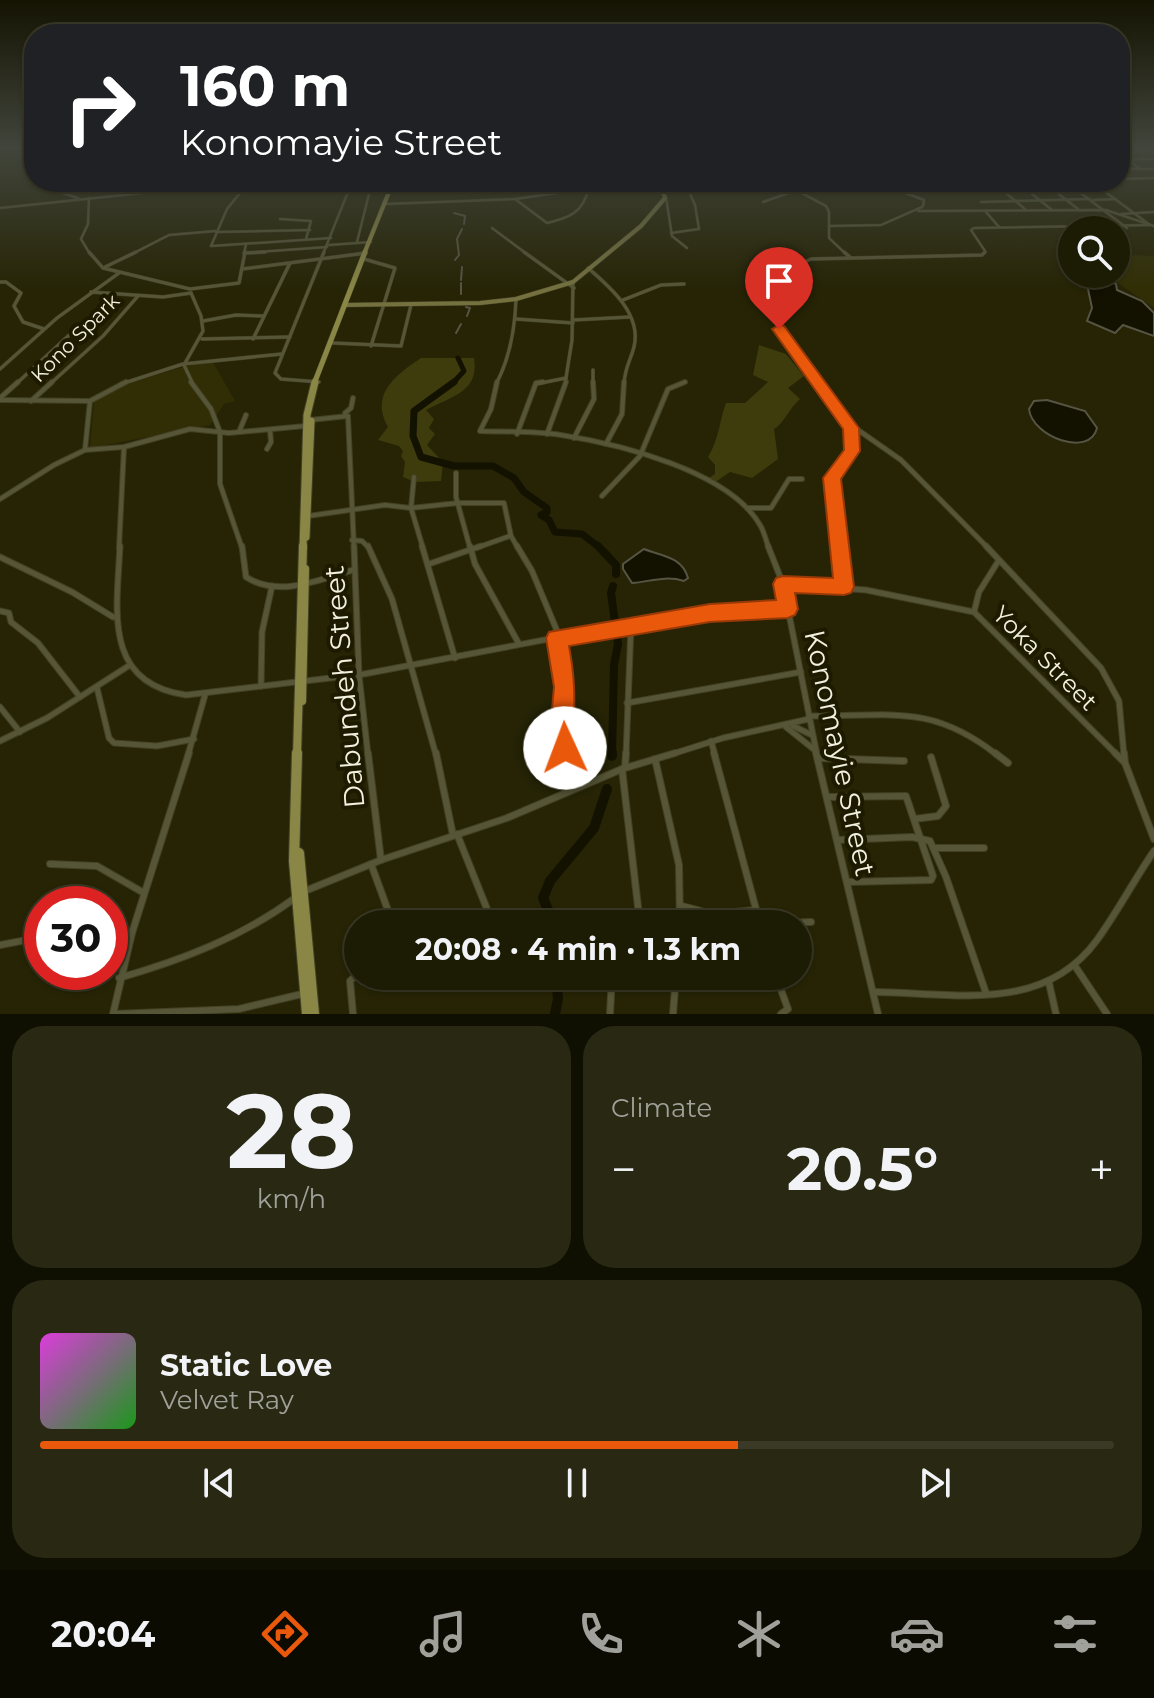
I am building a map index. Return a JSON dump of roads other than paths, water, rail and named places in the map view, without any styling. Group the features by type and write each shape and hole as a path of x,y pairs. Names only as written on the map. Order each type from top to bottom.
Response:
{"main road":[{"path":"324,362 388,196"},
{"path":"345,305 462,304 516,299 567,284 574,285 587,268 641,226 666,197"},
{"path":"307,1014 308,992 299,895 300,686 308,426 317,382 338,326"},
{"path":"308,992 314,1014"}],"street":[{"path":"72,196 80,199"},
{"path":"0,208 100,196"},
{"path":"236,196 211,246 331,238"},
{"path":"317,382 277,377 275,373 347,196"},
{"path":"357,242 368,196"},
{"path":"385,202 531,196"},
{"path":"515,199 547,223 579,213 587,196"},
{"path":"671,233 700,229 691,196"},
{"path":"759,198 765,200 778,196"},
{"path":"810,196 826,206 829,212 829,238 850,257"},
{"path":"915,196 925,202 923,209"},
{"path":"1010,196 1028,211"},
{"path":"1035,196 1054,211"},
{"path":"1061,196 1080,211"},
{"path":"1086,196 1113,216"},
{"path":"1113,196 1152,226"},
{"path":"666,197 671,233 676,242 687,248"},
{"path":"89,198 88,224 81,239 103,268 191,291"},
{"path":"981,202 1116,199"},
{"path":"828,226 881,225 923,209 986,212 1106,210 1152,226"},
{"path":"986,212 999,227"},
{"path":"1113,213 1154,212"},
{"path":"280,219 310,220 306,239"},
{"path":"1130,228 1152,226"},
{"path":"1058,227 971,228 985,251 982,255 818,257 802,263 777,325 851,428 883,445 901,460 1042,602 1109,679 1119,701 1125,763 1154,839"},
{"path":"492,228 567,284"},
{"path":"103,268 169,235 310,230"},
{"path":"244,253 369,242"},
{"path":"91,292 167,297 239,283 246,244"},
{"path":"242,269 365,255 395,268 371,346"},
{"path":"253,339 290,263"},
{"path":"587,268 623,300 630,317 634,342 625,365 625,407 606,444"},
{"path":"0,369 44,329 120,272"},
{"path":"0,282 6,282 21,293 14,306 23,322 44,329"},
{"path":"623,300 661,285 684,284"},
{"path":"547,434 557,417 566,378 574,285"},
{"path":"191,291 203,321 202,339 187,354 184,365 190,380 211,409 220,432 220,484 243,550 246,577 258,584 272,586 302,584 353,570"},
{"name":"Kono Spark","path":"31,401 103,336 138,296"},
{"path":"516,299 516,319 573,322 630,317"},
{"path":"333,343 401,346 411,305"},
{"path":"203,321 236,315 265,316"},
{"name":"Konomayie Street","path":"516,319 491,409 480,429 483,432 574,438 670,461 706,480 747,508 760,524 783,584 812,735 878,1014"},
{"path":"0,399 79,326"},
{"path":"202,339 290,337"},
{"path":"0,399 90,401 113,386 184,365 223,356 283,354"},
{"path":"574,438 594,399 593,370"},
{"path":"517,434 536,383 566,378"},
{"path":"602,496 610,483 625,475 640,454 660,416 668,389 685,382"},
{"path":"0,499 45,470 85,450 124,447 190,429 239,432 308,426 343,414 351,408 353,398"},
{"path":"85,450 90,401"},
{"name":"Dabundeh Street","path":"343,414 348,416 359,675 381,860"},
{"path":"239,432 246,415"},
{"path":"844,587 832,478 852,451 851,428"},
{"path":"267,449 271,442 270,430"},
{"path":"124,447 117,601 113,617 121,648 130,665 168,692 205,695 261,686 300,686 519,644 710,613 788,609"},
{"path":"456,473 458,503 471,551 488,592 519,644"},
{"path":"414,477 411,508 455,658"},
{"path":"747,508 757,512 775,508 785,483 789,479 802,479"},
{"path":"305,518 325,517 374,506 411,508 458,503 504,503 511,536 532,571 558,638 565,687 563,720 567,780"},
{"path":"429,564 511,536"},
{"path":"352,540 362,541 369,547 392,599 434,743 455,834 487,910"},
{"path":"0,557 72,592 113,617"},
{"path":"974,612 979,592 999,560"},
{"name":"Yoka Street","path":"783,584 844,587 974,612 1125,763"},
{"path":"261,686 262,632 272,586"},
{"path":"0,611 9,613 11,622 38,643 80,697"},
{"path":"631,626 623,769 638,910"},
{"path":"0,741 97,688 130,665"},
{"path":"627,703 801,672"},
{"path":"97,688 109,738 114,743 157,746 194,739"},
{"path":"128,945 194,739 205,695"},
{"path":"0,707 20,732"},
{"path":"128,975 182,960 275,912 299,895 371,864 507,818 623,769 711,741 787,726 809,718 906,716 935,719 958,728 1008,763"},
{"path":"787,726 812,735"},
{"path":"787,726 801,736 817,755 904,761"},
{"path":"711,741 756,910"},
{"path":"914,819 938,816 946,806 931,757"},
{"path":"655,759 679,865 682,910"},
{"path":"827,797 906,796 933,879 848,882"},
{"path":"838,840 921,837 935,848 986,993"},
{"path":"935,848 984,848"},
{"path":"875,992 1029,992 1049,983 1094,948 1154,851"},
{"path":"50,864 97,866 144,893"},
{"path":"371,864 388,910"},
{"path":"682,906 698,910"},
{"path":"0,945 24,940"},
{"path":"1075,965 1107,1014"},
{"path":"1049,983 1056,1014"},
{"path":"117,990 114,1014 239,1012 308,992"},
{"path":"351,990 353,1014"},
{"path":"610,1014 611,990"},
{"path":"673,1014 675,990"},
{"path":"779,990 784,1012"}],"waterway":[{"path":"454,213 465,216 464,224"},
{"path":"455,260 459,255 457,239 462,229"},
{"path":"461,280 462,267"},
{"path":"461,283 461,294"},
{"path":"466,307 470,308 467,316"},
{"path":"456,333 461,324"},
{"path":"454,382 464,371 458,358"},
{"path":"454,382 414,411 413,436 421,457 454,466 493,466 514,478 524,492 547,508 547,512 541,515 549,520 555,532 582,534 600,548"},
{"path":"600,548 616,565 616,574"},
{"path":"612,755 614,665 618,644 611,593 613,586"},
{"path":"548,910 543,898 550,881 594,828 607,789"},
{"path":"555,1014 557,990"}]}
